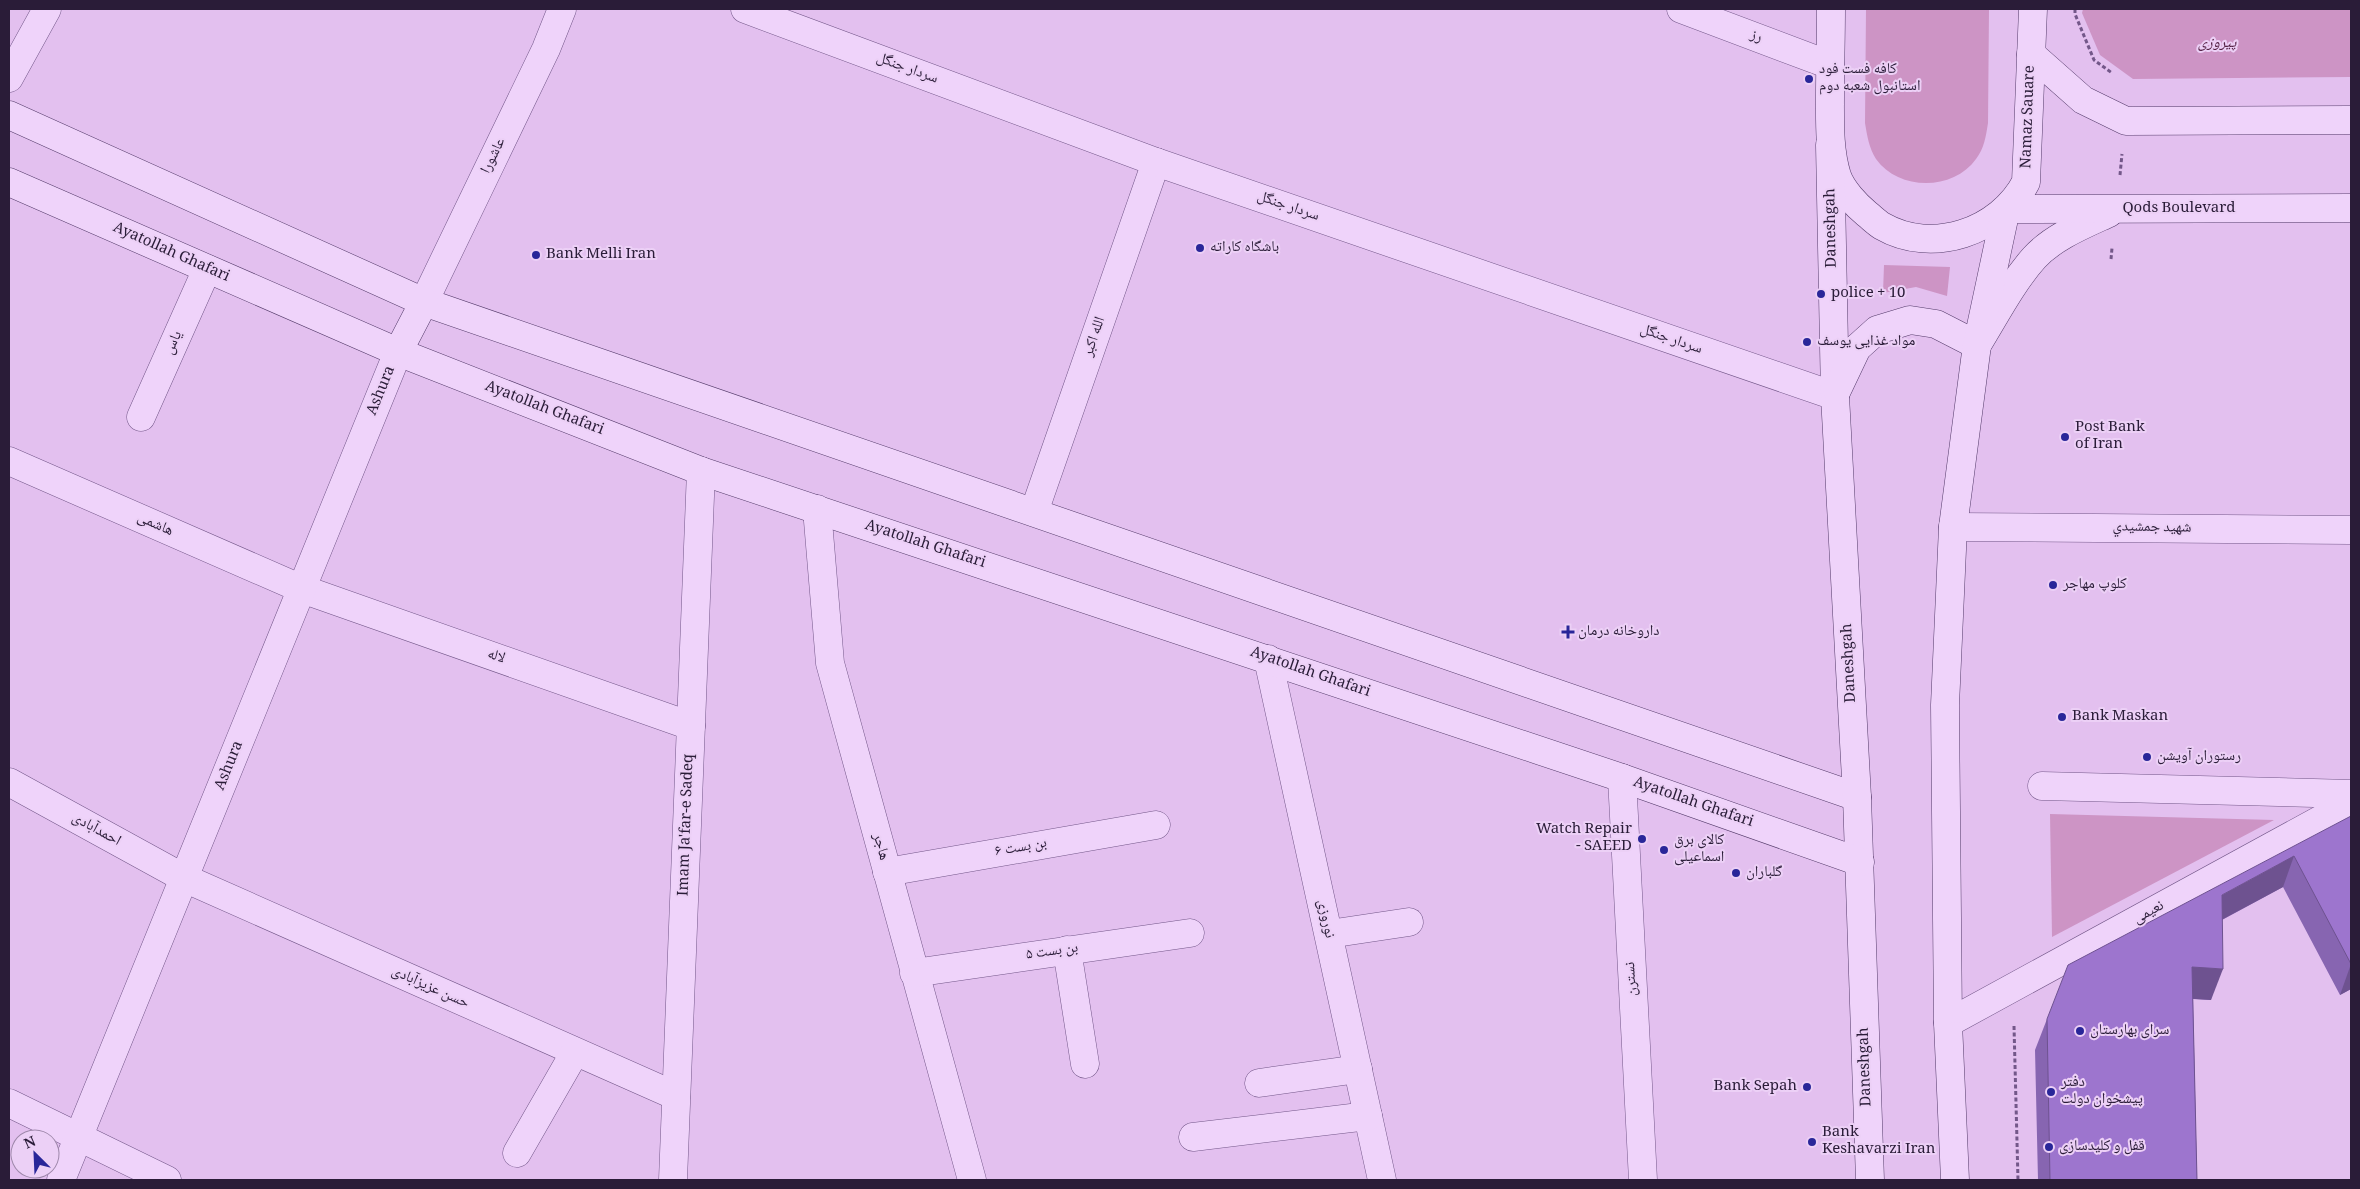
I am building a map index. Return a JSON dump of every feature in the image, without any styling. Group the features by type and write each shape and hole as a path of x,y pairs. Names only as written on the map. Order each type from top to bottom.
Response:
{"street":[{"path":"9,78 47,9"},
{"name":"عاشورا","path":"398,352 424,302 541,58 562,9"},
{"name":"سردار جنگل","path":"745,9 1156,162 1834,396"},
{"name":"رز","path":"1682,9 1830,65"},
{"name":"Namaz Sauare","path":"1831,9 1830,145 1838,177 1856,206 1882,227 1914,238 1947,239 1979,228 2006,209 2019,195 2026,182 2033,9"},
{"path":"2031,54 2083,100 2126,120 2351,120"},
{"path":"9,115 424,302 1857,797"},
{"name":"Daneshgah","path":"1830,145 1834,396 1860,862 1870,1180"},
{"name":"الله اکبر","path":"1034,512 1156,162"},
{"name":"Ayatollah Ghafari","path":"9,182 398,352 701,470 1268,658 1622,778 1860,862"},
{"name":"Qods Boulevard","path":"2006,209 2351,208"},
{"path":"1954,1180 1948,1023 1946,705 1952,527 1977,345 2006,209"},
{"path":"1977,345 2013,286 2035,257 2072,230 2116,209"},
{"name":"یاس","path":"141,417 207,269"},
{"path":"1834,396 1857,348 1877,330 1910,320 1936,324 1977,345"},
{"name":"Ashura","path":"61,1180 398,352"},
{"name":"هاشمی","path":"9,461 302,589"},
{"name":"Imam Ja'far-e Sadeq","path":"673,1180 701,470"},
{"name":"هاجر","path":"817,509 830,663 972,1180"},
{"name":"شهيد جمشيدي","path":"1952,527 2351,530"},
{"name":"لاله","path":"302,589 691,726"},
{"name":"نوروزی","path":"1268,658 1382,1180"},
{"name":"نسترن","path":"1622,778 1643,1180"},
{"name":"احمدآبادی","path":"9,782 184,878"},
{"path":"2042,786 2351,794"},
{"name":"نعیمی","path":"1948,1023 2351,803"},
{"name":"بن بست ۶","path":"887,872 1156,825"},
{"name":"حسن عزیزآبادی","path":"184,878 676,1096"},
{"path":"1329,934 1409,922"},
{"name":"بن بست ۵","path":"914,973 1190,933"},
{"path":"1067,950 1085,1064"},
{"path":"517,1152 574,1052"},
{"path":"1259,1083 1358,1069"},
{"path":"9,1103 167,1180"},
{"path":"1193,1137 1368,1116"}],"path":[{"path":"2075,9 2075,14 2094,60 2115,76"},
{"path":"2012,988 2018,1180"}],"green space":[{"path":"1866,9 1989,9 1988,123 1981,151 1976,159 1966,170 1954,177 1940,182 1912,182 1886,170 1876,159 1865,123"},
{"name":"پیروزی","path":"2083,9 2351,9 2351,77 2133,79 2100,55 2082,13"},
{"path":"1884,265 1950,267 1947,296 1916,287 1883,293"},
{"path":"2050,814 2274,820 2052,937"}],"building":[{"path":"2351,816 2351,964 2294,856 2222,895 2223,969 2192,967 2197,1180 2050,1180 2047,1019 2068,965"}],"place":[{"name":"کافه فست فود استانبول شعبه دوم","path":"1809,79"},
{"name":"باشگاه کاراته","path":"1200,248"},
{"name":"Bank Melli Iran","path":"536,255"},
{"name":"police + 10","path":"1821,294"},
{"name":"مواد غذایی یوسف","path":"1807,342"},
{"name":"Post Bank of Iran","path":"2065,437"},
{"name":"کلوپ مهاجر","path":"2053,585"},
{"name":"داروخانه درمان","path":"1568,632"},
{"name":"Bank Maskan","path":"2062,717"},
{"name":"رستوران آویشن","path":"2147,757"},
{"name":"Watch Repair - SAEED","path":"1642,839"},
{"name":"کالای برق اسماعیلی","path":"1664,850"},
{"name":"گلباران","path":"1736,873"},
{"name":"سرای بهارستان","path":"2080,1031"},
{"name":"Bank Sepah","path":"1807,1087"},
{"name":"دفتر پیشخوان دولت","path":"2051,1092"},
{"name":"Bank Keshavarzi Iran","path":"1812,1142"},
{"name":"قفل و کلیدسازی","path":"2049,1147"}]}
